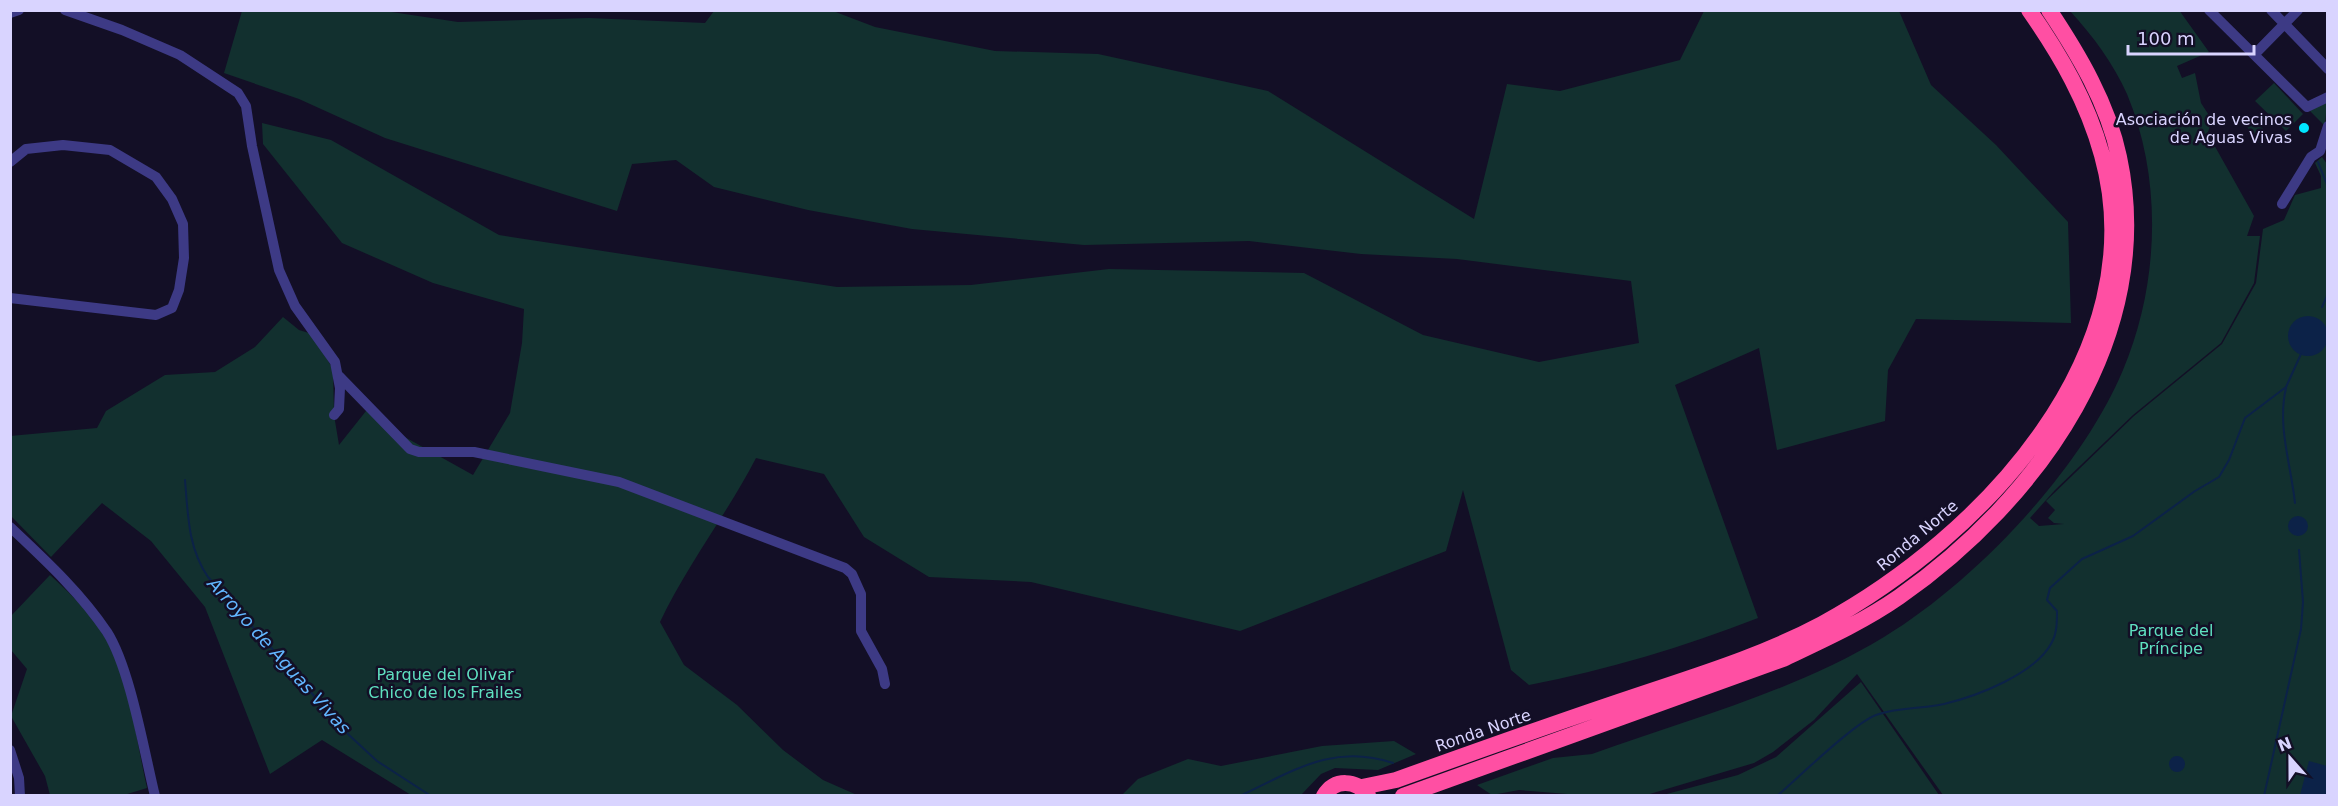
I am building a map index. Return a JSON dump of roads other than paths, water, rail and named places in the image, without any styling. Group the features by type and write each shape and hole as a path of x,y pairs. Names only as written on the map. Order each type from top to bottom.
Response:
{"highway":[{"name":"Ronda Norte","path":"1324,795 1338,784 1350,783 1365,791 1780,644 1820,625 1883,587 1925,557 1956,530 2014,468 2056,409 2092,342 2109,279 2112,237 2109,190 2095,132 2069,71 2028,10"},
{"path":"1403,795 1783,659 1842,631 1899,597 1970,540 2028,478 2065,425 2094,374 2122,290 2127,230 2119,157 2110,127 2096,89 2049,10"}],"street":[{"path":"10,14 19,10"},
{"path":"65,10 122,30 180,55 238,93 246,106 252,146 279,270 295,306 321,339 335,362 339,376 339,409 334,415"},
{"path":"2209,10 2307,107 2328,97"},
{"path":"2271,10 2328,69"},
{"path":"2255,54 2298,10"},
{"path":"2282,204 2311,157 2324,154 2328,126"},
{"path":"10,162 26,150 63,145 110,150 156,177 172,199 183,224 184,258 179,290 172,308 156,315 10,298"},
{"path":"339,376 410,449 418,452 474,452 619,482 844,568 852,574 861,594 861,631 882,669 885,684"},
{"path":"10,527 70,584 108,634 127,681 155,795"},
{"path":"10,750 19,778 20,795"}],"water":[{"path":"2308,316 2322,322 2328,336 2322,350 2308,356 2294,350 2288,336 2294,322"},
{"path":"2298,516 2305,519 2308,526 2305,533 2298,536 2291,533 2288,526 2291,519"},
{"path":"2177,756 2185,764 2177,772 2169,764"},
{"path":"2309,761 2327,766 2326,795 2300,795"}],"waterway":[{"name":"Arroyo de Aguas Vivas","path":"2318,162 2328,187"},
{"name":"Arroyo de Aguas Vivas","path":"2322,307 2328,294"},
{"name":"Arroyo de Aguas Vivas","path":"1777,796 1866,720 1893,711 1936,706 1957,700 2004,682 2033,664 2044,654 2056,631 2057,611 2047,600 2050,588 2082,559 2133,536 2195,491 2219,477 2229,460 2245,418 2286,387 2301,354"},
{"path":"2286,388 2284,431 2295,503"},
{"name":"Arroyo de Aguas Vivas","path":"185,480 188,518 193,543 196,555 208,577 349,735 377,761 431,796"},
{"path":"2264,796 2301,629 2303,602 2299,550"},
{"name":"Arroyo de Aguas Vivas","path":"1240,796 1296,769 1332,758 1351,756 1393,763"}],"place":[{"name":"Asociación de vecinos de Aguas Vivas","path":"2304,128"}],"park label":[{"name":"Parque del Príncipe","path":"2171,639"},
{"name":"Parque del Olivar Chico de los Frailes","path":"445,683"}]}
